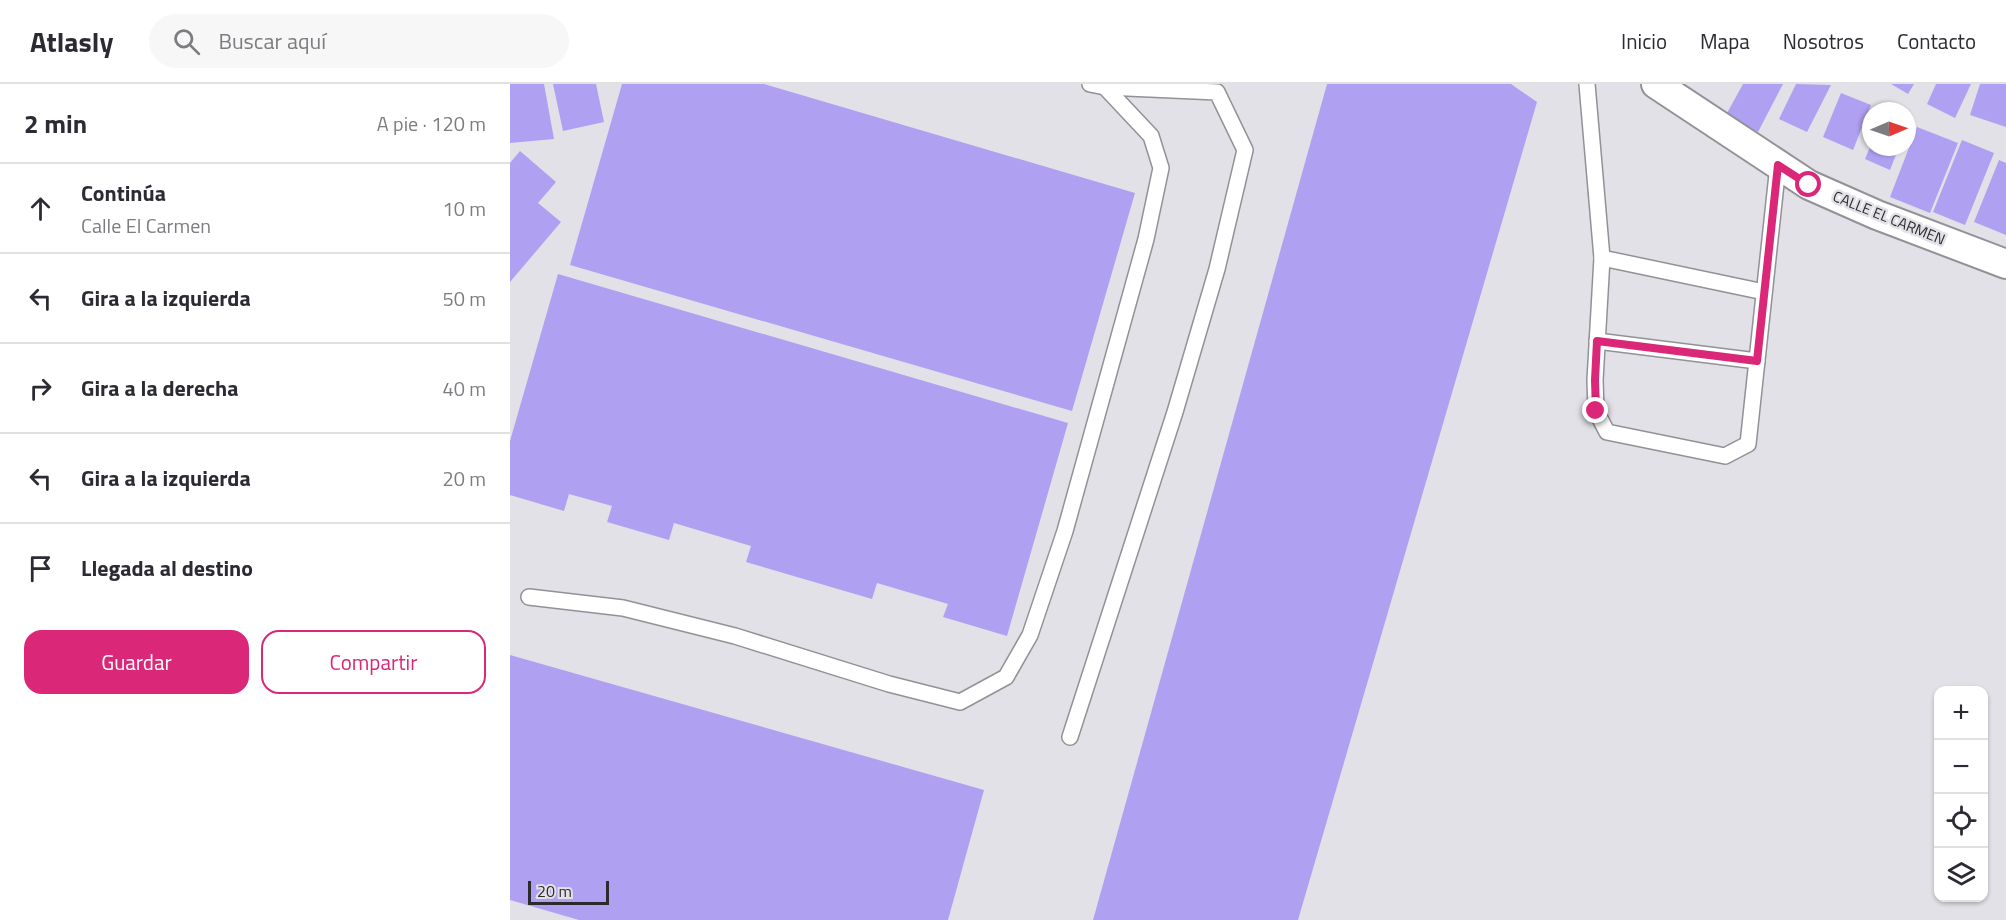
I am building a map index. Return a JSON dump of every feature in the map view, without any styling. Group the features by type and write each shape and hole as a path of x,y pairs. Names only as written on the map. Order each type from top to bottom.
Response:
{"street":[{"name":"CALLE EL CARMEN","path":"1656,84 1809,185 1877,215 2006,264"}],"lane":[{"path":"1587,84 1602,258 1595,380 1596,411 1607,432 1725,456 1748,444 1778,165"},
{"path":"529,597 622,608 735,636 889,684 960,702 1006,677 1030,635 1065,531 1146,239 1161,168 1151,136 1098,86"},
{"path":"1070,737 1175,412 1217,269 1245,150 1216,92 1098,86"},
{"path":"1602,258 1764,292"},
{"path":"1597,341 1757,361"}],"building":[{"path":"510,84 544,84 554,139 510,143"},
{"path":"553,84 596,84 604,122 563,131"},
{"path":"622,84 764,84 1135,193 1072,411 570,265"},
{"path":"1327,84 1511,84 1537,102 1298,920 1093,920"},
{"path":"1743,84 1783,84 1758,132 1726,115"},
{"path":"1796,84 1831,85 1807,132 1779,119"},
{"path":"1891,84 1914,84 1908,94"},
{"path":"1936,84 1971,84 1955,118 1927,104"},
{"path":"1980,84 2006,84 2006,127 1970,115"},
{"path":"1841,93 1864,102 1862,128 1853,150 1823,137"},
{"path":"1917,127 1958,143 1930,213 1890,197 1906,156 1916,156"},
{"path":"1962,140 1994,153 1965,225 1933,212"},
{"path":"520,151 556,182 538,203 561,222 510,282 510,163"},
{"path":"1866,156 1895,156 1890,170 1865,159"},
{"path":"1999,160 2006,163 2006,235 1974,222"},
{"path":"558,274 1068,423 1007,636 943,617 948,604 877,583 872,599 746,562 751,546 674,523 669,540 607,522 612,506 569,494 564,511 510,495 510,441"},
{"path":"510,655 984,790 948,920 579,920 510,900"}],"route":[{"path":"1596,411 1597,341 1757,361 1778,165 1809,185"}]}
